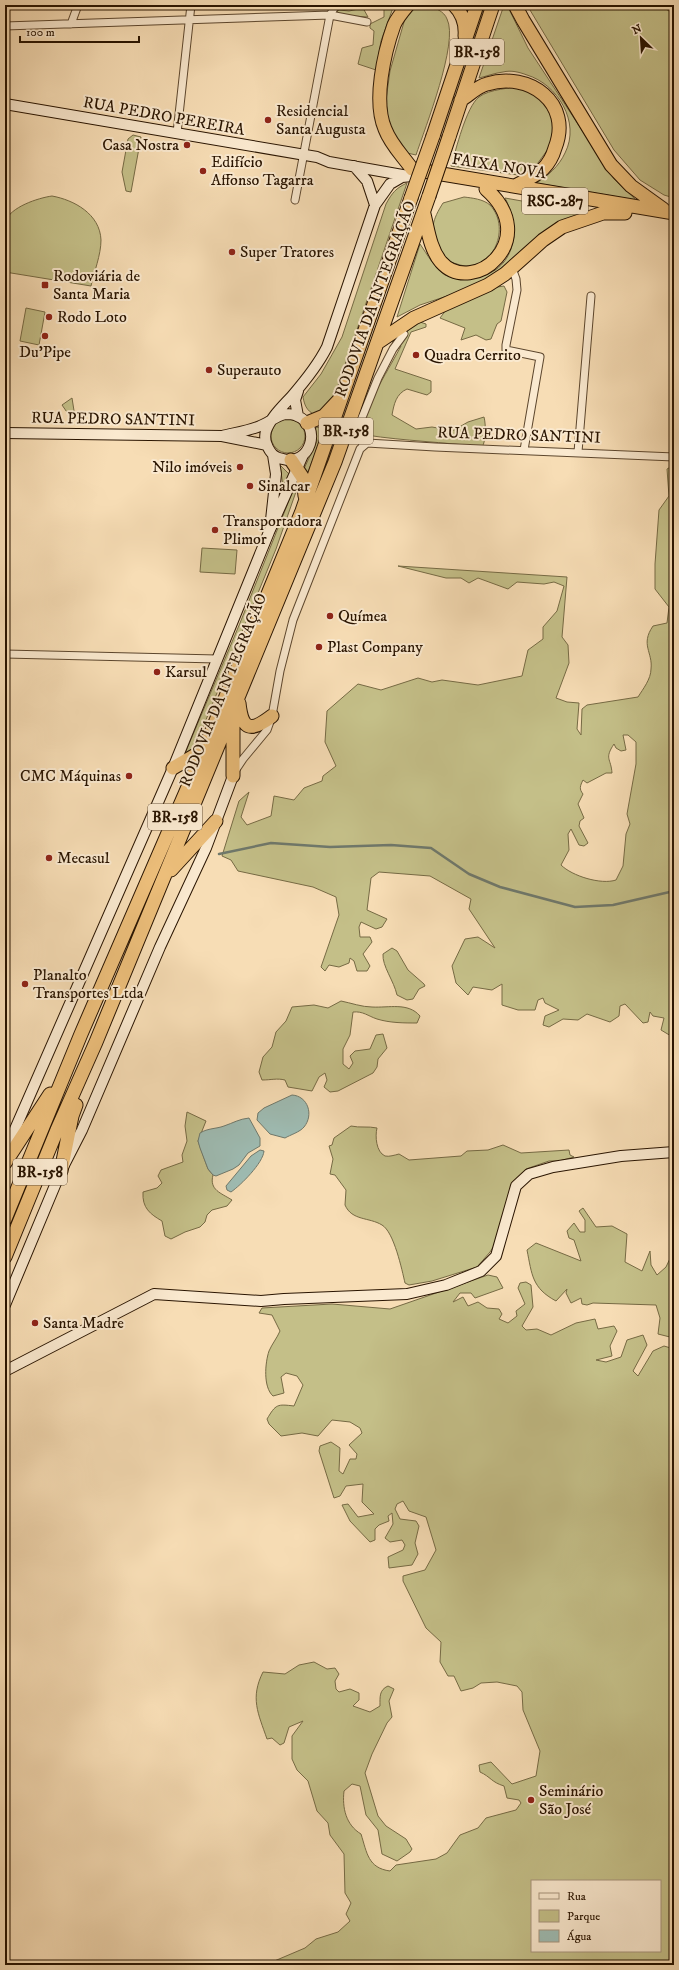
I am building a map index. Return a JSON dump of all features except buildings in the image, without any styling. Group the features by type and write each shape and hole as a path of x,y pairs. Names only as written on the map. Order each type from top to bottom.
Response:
{"highway":[{"path":"408,5 395,24 382,74 380,105 385,129 412,173"},
{"path":"454,5 458,9 465,26 464,43"},
{"name":"BR-158","path":"464,43 477,5"},
{"name":"BR-158","path":"461,100 493,5"},
{"path":"516,5 523,20 611,165 631,186 672,216"},
{"name":"RODOVIA DA INTEGRAÇÃO","path":"5,1219 72,1057 204,750 305,502 345,393 464,43"},
{"path":"461,100 486,84 517,81 539,89 551,102 557,119 560,135 551,159 543,169 515,186"},
{"name":"RODOVIA DA INTEGRAÇÃO","path":"5,1257 239,698 335,462 424,214 461,100"},
{"name":"FAIXA NOVA","path":"412,173 515,186 672,216"},
{"name":"FAIXA NOVA","path":"412,173 486,189 625,213 672,216"},
{"path":"424,214 434,253 441,262 449,269 461,274 472,273 489,265 498,257 509,231 502,207 497,199 486,189"},
{"path":"377,343 414,318 488,285 512,268 543,240 562,227 603,213 625,213"},
{"path":"303,419 324,416 330,412 345,393"},
{"path":"297,462 305,485 305,502"},
{"name":"BR-158","path":"239,698 240,716 245,724 254,727 272,716"},
{"name":"BR-158","path":"233,710 233,776"},
{"path":"173,768 204,750"},
{"name":"BR-158","path":"164,877 216,821"},
{"name":"BR-158","path":"61,1171 72,1116 96,1042"},
{"name":"BR-158","path":"5,1163 72,1057"}],"main road":[{"name":"RUA PEDRO PEREIRA","path":"5,104 177,133 244,146 317,157 331,156 412,173"},
{"name":"RUA PEDRO PEREIRA","path":"317,157 329,162 412,173"},
{"path":"354,166 368,181 375,205"},
{"path":"301,385 295,400 312,436 308,450 297,462 285,460 273,455 267,445 266,432 272,421 320,361 327,347 375,205 390,184 412,173"},
{"path":"272,421 284,414 303,419"},
{"name":"RUA PEDRO SANTINI","path":"222,436 258,427 272,421"},
{"name":"RUA PEDRO SANTINI","path":"5,433 222,436 267,445"},
{"name":"BR-158","path":"269,532 276,474 273,455"},
{"name":"BR-158","path":"5,1152 173,768 297,462"},
{"name":"BR-158","path":"5,1305 61,1171 82,1130 160,947 206,848 233,776"},
{"path":"5,1371 154,1294 261,1301 407,1294 446,1285 481,1271 496,1256 516,1186 529,1174 553,1167 621,1156 674,1152"}],"street":[{"path":"71,24 78,5"},
{"path":"177,133 191,5"},
{"path":"295,200 330,15 336,5"},
{"path":"5,26 330,15 367,22"},
{"path":"512,268 516,279 517,290 506,350 540,357 524,450"},
{"path":"578,452 591,296"},
{"path":"363,445 360,436 360,425 378,378 393,349 404,334"},
{"name":"RUA PEDRO SANTINI","path":"363,445 367,443 674,456"},
{"name":"BR-158","path":"233,776 242,759 267,730 272,716 280,671 293,620 360,449 363,445"},
{"path":"5,654 41,654 45,652 56,653 59,655 217,659"}],"green space":[{"path":"384,5 394,5 381,41 376,70 358,64 362,48 373,45 374,31 370,28 370,24 384,17"},
{"path":"504,5 507,5 528,48 614,179 636,200 536,183 553,170 565,153 569,141 570,129 568,117 556,95 538,80 512,71 500,72 479,78"},
{"path":"527,5 659,5 674,14 674,198 664,195 640,180 614,150"},
{"path":"428,6 439,10 446,16 449,30 448,46 445,65 439,86 416,155 403,152 388,123 386,100 390,71 406,15 414,8"},
{"path":"363,8 368,17 338,15 337,12 339,10 349,11"},
{"path":"524,86 542,100 556,124 554,141 532,171 518,175 451,166 462,129 474,102 483,94 489,92"},
{"path":"133,135 141,137 131,192 126,191 122,172 128,139"},
{"path":"407,183 331,406 319,417 308,409 303,397 321,374 342,337 386,204 395,191"},
{"path":"52,196 69,201 84,210 91,216 100,231 101,246 91,286 5,272 4,226 8,217 12,212 25,204"},
{"path":"464,197 481,200 490,205 497,215 499,226 498,238 488,257 479,263 469,266 448,261 436,242 433,231 434,220 443,203"},
{"path":"505,198 589,213 511,266 468,289 420,305 397,317 420,244 438,269 450,277 469,278 484,275 496,269 505,261 511,250 513,225"},
{"path":"504,286 507,292 501,321 497,324 491,339 486,340 476,335 461,340 465,328 440,318 446,310 491,288"},
{"path":"26,308 45,312 39,345 20,341"},
{"path":"420,322 426,324 426,327 411,332 395,369 431,381 431,392 427,395 407,389 403,391 396,400 392,415 416,429 432,427 449,430 454,430 468,422 484,417 485,433 482,447 366,435 363,426 367,409 401,346 392,342 406,327"},
{"path":"72,398 75,417 71,418 62,405"},
{"path":"285,419 291,419 295,420 302,426 305,436 304,443 298,450 291,453 285,453 281,452 274,446 271,439 271,433 272,429 278,422"},
{"path":"326,426 306,477 302,473 317,441 315,428"},
{"path":"280,465 289,474 283,486"},
{"path":"674,465 674,1036 671,1036 661,1030 664,1018 653,1016 650,1012 648,1022 643,1023 625,1004 620,1006 619,1016 610,1022 587,1014 578,1020 563,1019 549,1027 543,1025 545,1016 559,1010 545,1003 543,998 538,1000 535,1010 518,1010 502,1005 502,984 492,990 473,987 468,995 456,983 452,966 465,939 478,937 495,948 469,909 471,899 430,876 379,872 371,878 367,910 387,919 382,927 376,929 361,922 359,927 360,937 370,937 372,942 363,954 370,966 367,971 357,971 354,961 350,958 349,963 339,967 329,965 325,971 321,967 339,915 336,897 313,887 238,871 231,860 222,856 239,801 249,792 241,817 247,825 271,816 274,796 294,800 304,788 322,781 323,776 336,766 325,742 327,711 358,684 381,690 418,678 432,682 442,680 478,685 522,676 528,650 543,639 543,627 557,611 564,586 554,582 544,584 517,582 508,589 478,578 469,583 461,578 446,578 398,566 567,577 562,637 568,645 569,663 556,698 567,702 579,703 577,729 581,735 582,709 587,705 638,697 651,673 647,638 653,626 667,623 669,607 655,589 655,564 659,510 669,496 667,469","holes":["623,735 628,735 636,742 636,764 627,814 630,824 626,834 623,866 616,880 603,881 579,876 561,865 569,850 568,834 571,829 579,845 584,846 588,843 579,826 580,821 584,818 578,804 583,794 580,789 583,780 587,783 606,773 612,773 609,753 614,744 616,748 621,751 626,750"]},
{"path":"296,483 298,486 276,549 194,749 184,756 240,623"},
{"path":"202,548 237,550 235,574 200,572"},
{"path":"392,948 397,951 408,970 425,986 419,989 413,999 407,1000 397,995 386,969 383,954"},
{"path":"341,1001 368,1007 404,1007 420,1016 417,1023 397,1022 382,1020 363,1013 353,1012 350,1035 343,1049 343,1064 349,1069 353,1063 350,1056 355,1051 370,1049 376,1035 383,1034 387,1048 378,1059 377,1067 373,1073 338,1091 330,1092 324,1087 327,1080 325,1073 319,1077 312,1091 288,1087 285,1080 262,1080 259,1072 263,1057 272,1047 276,1032 286,1021 292,1007 314,1005 328,1008"},
{"path":"187,1112 206,1121 198,1141 208,1169 213,1175 212,1180 214,1188 232,1200 227,1206 212,1210 207,1215 205,1222 200,1227 171,1239 165,1236 162,1221 150,1213 145,1206 143,1192 157,1188 162,1183 158,1176 161,1170 183,1162 182,1155 187,1141 185,1126"},
{"path":"351,1126 377,1128 377,1144 382,1154 388,1156 399,1154 409,1160 461,1156 467,1151 488,1150 503,1145 521,1153 569,1150 570,1155 574,1157 559,1161 549,1161 526,1169 513,1184 497,1241 477,1267 432,1281 409,1285 405,1283 394,1243 386,1229 377,1222 352,1214 345,1205 346,1190 335,1175 330,1174 333,1159 329,1146 332,1145 334,1138"},
{"path":"583,1208 596,1227 612,1226 627,1234 625,1262 642,1271 650,1251 651,1265 657,1275 666,1267 674,1250 674,1338 658,1334 660,1318 656,1305 593,1303 587,1305 582,1304 581,1298 571,1303 566,1293 567,1289 556,1301 542,1291 538,1286 532,1274 527,1250 536,1243 581,1261 574,1240 569,1238 567,1231 574,1223 580,1232 585,1232 585,1220 579,1211"},
{"path":"488,1275 497,1277 503,1288 475,1298 471,1293 460,1293 453,1302 463,1297 468,1306 478,1302 487,1308 499,1309 502,1314 499,1319 508,1323 517,1316 516,1311 525,1304 518,1288 520,1283 526,1282 531,1285 533,1307 522,1326 526,1330 537,1329 551,1335 576,1323 595,1319 598,1329 614,1326 617,1331 610,1346 612,1356 596,1360 606,1362 621,1357 627,1340 643,1335 647,1345 633,1371 638,1376 653,1351 664,1346 674,1349 674,1965 265,1965 305,1948 316,1939 338,1932 350,1921 346,1914 351,1903 345,1893 344,1854 330,1835 328,1823 317,1811 308,1781 297,1770 292,1759 292,1736 303,1721 289,1727 284,1743 280,1745 272,1738 267,1739 258,1713 256,1698 259,1681 263,1672 285,1674 299,1665 314,1662 327,1669 335,1668 339,1674 335,1681 336,1689 339,1692 350,1689 359,1693 359,1700 353,1706 370,1712 380,1706 381,1694 385,1688 388,1686 394,1689 389,1701 392,1717 387,1723 372,1754 365,1773 378,1816 386,1826 406,1839 412,1849 410,1852 397,1861 382,1854 378,1830 366,1815 360,1786 352,1784 344,1791 346,1816 352,1826 361,1834 367,1853 377,1867 390,1871 396,1865 436,1859 447,1853 460,1835 478,1828 486,1818 516,1810 521,1803 519,1800 507,1798 504,1786 496,1783 480,1772 479,1765 491,1762 512,1784 536,1776 540,1751 523,1710 522,1692 517,1686 497,1682 481,1683 473,1688 461,1691 454,1676 448,1676 440,1662 441,1642 426,1628 403,1581 403,1576 425,1570 436,1550 426,1517 409,1511 403,1501 397,1504 395,1509 400,1519 416,1521 419,1526 415,1543 418,1554 412,1565 389,1568 388,1557 403,1550 405,1545 402,1540 390,1542 385,1538 393,1524 392,1513 388,1516 389,1521 379,1525 375,1529 375,1540 370,1542 350,1521 342,1505 348,1504 358,1517 374,1514 362,1502 363,1484 346,1486 340,1496 334,1498 319,1451 320,1446 331,1442 340,1448 339,1471 343,1474 350,1459 356,1459 357,1454 349,1445 362,1433 360,1428 350,1422 332,1420 318,1436 302,1433 281,1436 269,1424 267,1419 275,1408 280,1405 294,1406 303,1385 297,1376 286,1373 281,1377 284,1393 273,1396 270,1392 266,1381 267,1362 269,1351 280,1331 272,1315 259,1313 262,1308 332,1304 390,1309"}],"water":[{"path":"292,1095 298,1096 302,1099 308,1107 309,1117 307,1122 300,1130 285,1138 270,1134 257,1120 258,1113 264,1108"},
{"path":"249,1118 260,1138 260,1146 248,1153 239,1165 233,1169 216,1176 213,1175 208,1169 200,1148 198,1141 200,1133"},
{"path":"260,1150 264,1151 263,1156 256,1167 231,1192 227,1190 226,1186 251,1156"}],"waterway":[{"path":"219,854 271,843 330,847 391,845 431,848 469,874 500,887 575,907 613,905 674,891"}],"place":[{"name":"Residencial Santa Augusta","path":"268,120"},
{"name":"Casa Nostra","path":"187,145"},
{"name":"Edifício Affonso Tagarra","path":"203,171"},
{"name":"Super Tratores","path":"232,252"},
{"name":"Rodoviária de Santa Maria","path":"45,285"},
{"name":"Rodo Loto","path":"49,317"},
{"name":"Du'Pipe","path":"45,336"},
{"name":"Quadra Cerrito","path":"416,355"},
{"name":"Superauto","path":"209,370"},
{"name":"Nilo imóveis","path":"240,467"},
{"name":"Sinalcar","path":"250,486"},
{"name":"Transportadora Plimor","path":"215,530"},
{"name":"Químea","path":"330,616"},
{"name":"Plast Company","path":"319,647"},
{"name":"Karsul","path":"157,672"},
{"name":"CMC Máquinas","path":"129,776"},
{"name":"Mecasul","path":"49,858"},
{"name":"Planalto Transportes Ltda","path":"25,984"},
{"name":"Santa Madre","path":"35,1323"},
{"name":"Seminário São José","path":"531,1800"}]}
